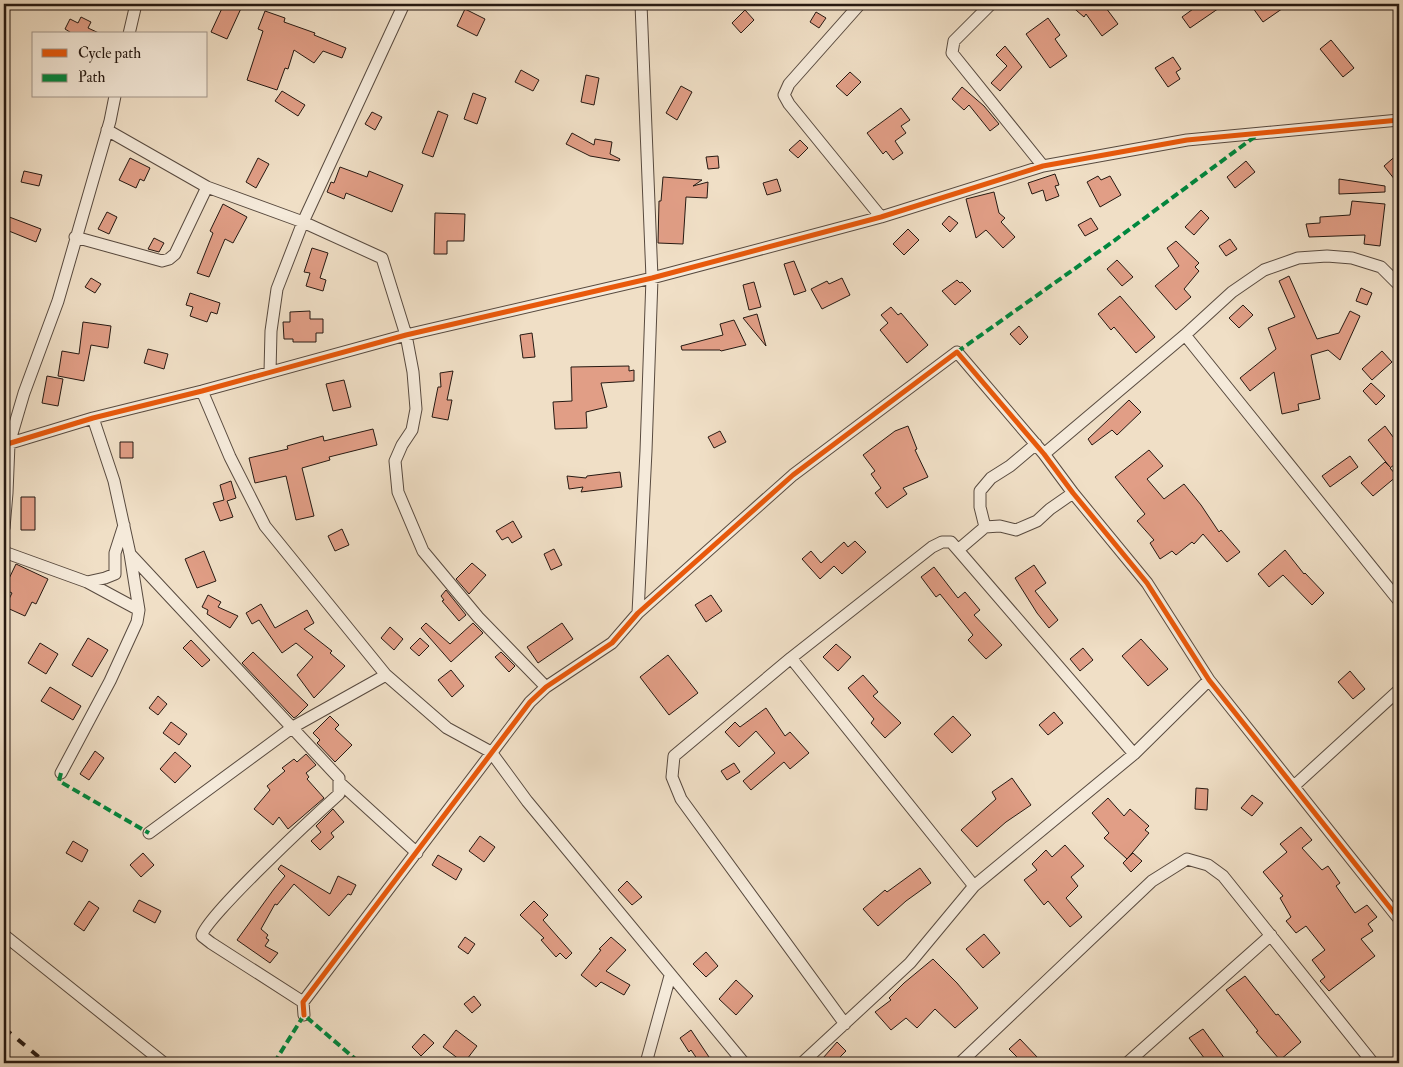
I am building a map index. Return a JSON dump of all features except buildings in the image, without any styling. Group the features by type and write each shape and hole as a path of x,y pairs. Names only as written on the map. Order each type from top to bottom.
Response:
{"street":[{"path":"129,32 136,4"},
{"path":"270,372 271,331 277,289 303,222 404,4"},
{"path":"638,613 652,278 640,4"},
{"path":"860,4 789,84 784,95 789,104 881,216"},
{"path":"991,4 954,42 952,53 1043,166"},
{"path":"4,528 7,493 6,444 58,301 115,98"},
{"path":"6,444 93,418 202,391 406,335 652,278 881,216 1043,166 1187,140 1399,120"},
{"path":"107,130 207,187 303,222 382,258 406,335 413,372 416,409 412,430 394,461 398,492 423,551 478,617 546,687"},
{"path":"75,237 162,261 169,259 175,254 207,187"},
{"path":"1044,454 1185,335 1232,292 1264,270 1298,258 1327,256 1352,258 1381,267 1399,285"},
{"path":"1185,335 1399,601"},
{"path":"304,1015 303,1002 530,702 546,687 612,643 638,613 793,475 957,352 1036,444 1147,583 1209,680 1399,919"},
{"path":"202,391 230,457 265,526 386,674 447,728 491,752 526,801 744,1063"},
{"path":"61,773 110,681 137,622 139,610 124,523 114,481 93,418"},
{"path":"985,527 980,507 980,491 991,478 1010,466 1036,444"},
{"path":"958,550 985,527 1000,526 1016,530 1037,521 1073,492"},
{"path":"87,582 115,574 115,553 124,523"},
{"path":"845,1024 681,799 672,777 674,756 791,658 932,546 942,542 951,542 1134,754"},
{"path":"4,552 87,582 139,610"},
{"path":"130,554 339,778 340,794 286,843 202,932 202,936 303,1002"},
{"path":"791,658 974,886"},
{"path":"149,833 292,727 386,674"},
{"path":"802,1063 910,963 974,886 1134,754 1209,680"},
{"path":"1294,786 1399,690"},
{"path":"340,783 417,853"},
{"path":"960,1063 1152,881 1187,859 1208,865 1223,876 1373,1063"},
{"path":"4,935 164,1063"},
{"path":"1127,1063 1271,935"},
{"path":"646,1063 670,976"}],"railway":[{"path":"4,1028 46,1063"}],"marked path":[{"path":"957,352 1111,243 1257,135"},
{"path":"61,773 59,781 149,833"},
{"path":"274,1063 304,1015 360,1063"}],"cycle path":[{"path":"4,445 93,418 202,391 406,335 652,278 881,217 1043,166 1187,140 1399,120"},
{"path":"304,1015 303,1002 530,702 546,687 612,643 638,613 793,475 957,352 1044,454 1073,493 1147,583 1209,680 1399,919"}]}
